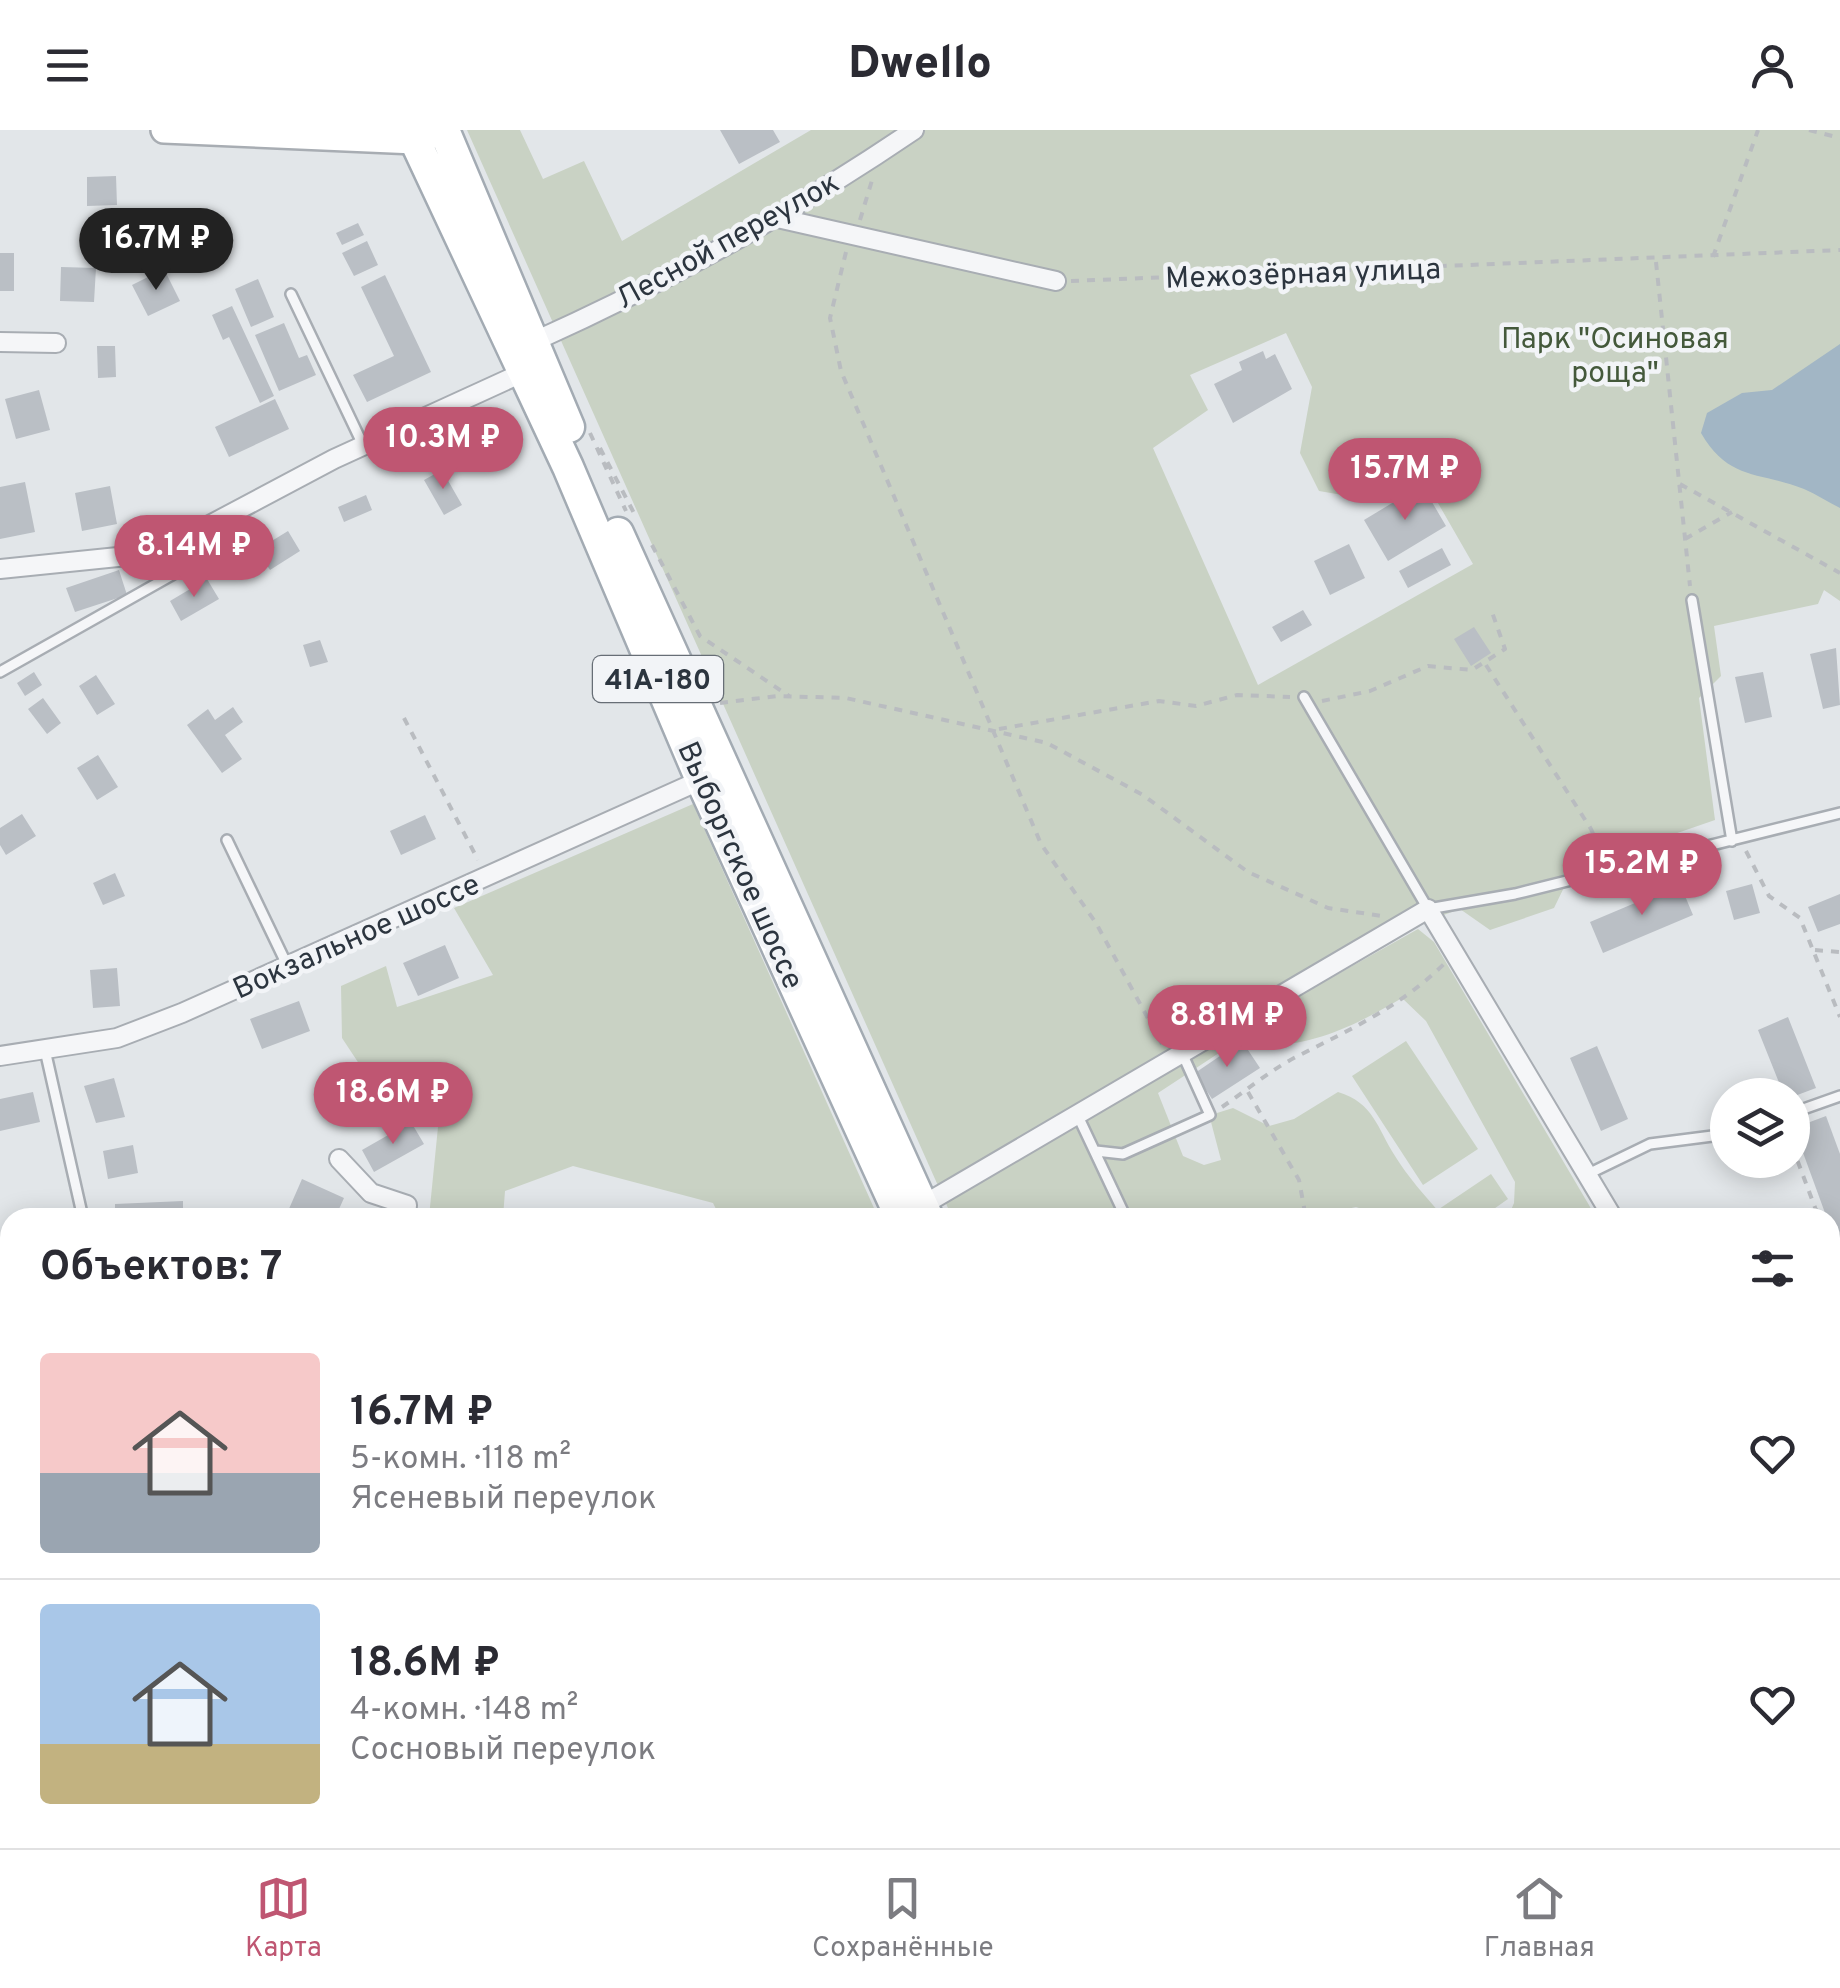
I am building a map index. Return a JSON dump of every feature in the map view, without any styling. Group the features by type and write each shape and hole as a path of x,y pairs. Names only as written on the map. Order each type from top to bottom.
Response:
{"main road":[{"path":"164,130 430,133"},
{"name":"Выборгское шоссе","path":"430,133 535,342 903,1208"},
{"name":"Выборгское шоссе","path":"430,133 522,373 568,467 702,780 903,1208"}],"street":[{"name":"Лесной переулок","path":"535,342 611,306 774,217 914,130"},
{"path":"774,217 1056,281"},
{"path":"0,342 56,344"},
{"path":"0,569 157,554 363,446 522,373"},
{"name":"Вокзальное шоссе","path":"0,1056 117,1038 288,967 702,780"},
{"path":"916,1208 1420,914 1454,954 1607,1208"},
{"path":"339,1159 371,1194 407,1208"}],"lane":[{"path":"291,294 363,446"},
{"path":"0,672 172,575 226,517"},
{"path":"1692,600 1734,840"},
{"path":"1306,700 1420,914 1840,813"},
{"path":"227,840 288,967"},
{"path":"45,1050 81,1208"},
{"path":"1096,1151 1123,1154 1210,1115 1177,1056"},
{"path":"1810,1108 1839,1099"},
{"path":"1078,1114 1122,1208"},
{"path":"1588,1174 1650,1144 1710,1136"}],"path":[{"path":"1713,257 1758,130"},
{"path":"1809,130 1840,138"},
{"path":"880,153 842,261 830,318 842,372 1041,844 1096,923 1177,1056"},
{"name":"Межозёрная улица","path":"1056,281 1656,261 1840,250"},
{"path":"1656,261 1692,600"},
{"path":"636,532 587,425 700,636 789,696"},
{"path":"1680,484 1840,573"},
{"path":"1686,539 1732,512"},
{"path":"994,730 1159,701 1196,706 1237,694 1306,700 1370,691 1428,666 1472,670 1506,649 1492,612"},
{"path":"1486,664 1591,830 1609,871"},
{"path":"720,704 789,696 846,698 1047,744 1093,765 1143,795 1248,872 1286,891 1328,908 1420,914"},
{"path":"404,718 487,877"},
{"path":"1734,840 1769,896 1800,918 1840,1016"},
{"path":"1814,950 1840,952"},
{"path":"1210,1115 1297,1056 1373,1020 1420,987 1454,954"},
{"path":"1247,1090 1299,1180 1304,1208"},
{"path":"1804,1178 1815,1208"}],"green space":[{"name":"Парк \"Осиновая роща\"","path":"467,130 520,130 543,179 584,161 622,241 811,130 1840,130 1840,601 1824,590 1818,604 1714,626 1721,676 1699,698 1715,820 1573,869 1554,908 1490,930 1460,909 1430,920 1398,921 1247,1022 1248,1034 1158,1093 1183,1156 1204,1165 1221,1160 1211,1122 1217,1113 1233,1108 1269,1126 1294,1119 1338,1092 1350,1097 1367,1110 1405,1171 1436,1208 948,1208","holes":["1286,333 1312,387 1300,453 1319,491 1360,498 1419,470 1473,564 1258,685 1153,448 1208,410 1190,375"]},
{"path":"693,804 874,1208 716,1208 713,1203 573,1166 505,1191 504,1208 430,1208 441,1097 383,1100 342,1038 341,986 386,966 397,1007 493,975 454,908"},
{"path":"1418,929 1434,942 1591,1208 1512,1208 1515,1182 1426,1021 1402,998 1339,1031 1287,1044 1269,1045 1251,1023"},
{"path":"1406,1041 1478,1149 1423,1185 1352,1076"},
{"path":"1491,1174 1508,1199 1495,1208 1440,1208"}],"water":[{"path":"1840,344 1840,508 1804,489 1734,467 1722,459 1701,433 1707,413 1742,393 1772,390"}],"building":[{"path":"720,130 773,130 780,142 739,164"},
{"path":"116,176 117,205 87,206 87,177"},
{"path":"153,218 153,238 126,238 125,219"},
{"path":"358,223 364,235 342,245 336,233"},
{"path":"367,241 378,265 354,276 342,253"},
{"path":"0,253 14,253 14,291 0,291"},
{"path":"61,267 96,268 94,302 60,301"},
{"path":"164,269 180,301 148,316 132,285"},
{"path":"385,275 431,372 367,402 353,375 394,356 361,287"},
{"path":"258,279 274,317 251,327 235,289"},
{"path":"232,306 274,396 260,403 229,337 223,340 212,315"},
{"path":"284,323 299,358 307,355 316,375 279,391 255,335"},
{"path":"97,346 115,346 116,377 98,378"},
{"path":"1263,351 1266,359 1275,354 1292,389 1233,423 1214,384 1242,370 1239,362"},
{"path":"39,390 50,430 16,439 5,399"},
{"path":"275,399 289,429 229,457 215,427"},
{"path":"495,421 503,438 488,445 481,427"},
{"path":"442,470 462,505 444,515 424,480"},
{"path":"25,482 35,532 0,539 0,487"},
{"path":"1422,485 1446,526 1388,561 1364,520"},
{"path":"110,486 117,524 82,531 75,493"},
{"path":"366,495 372,510 344,522 338,507"},
{"path":"288,531 300,551 270,570 257,550"},
{"path":"1349,544 1365,578 1330,595 1314,561"},
{"path":"1442,548 1451,565 1408,588 1399,571"},
{"path":"119,570 127,595 75,612 66,588"},
{"path":"207,579 219,599 181,621 170,601"},
{"path":"1303,610 1312,625 1281,642 1272,627"},
{"path":"1474,627 1491,653 1471,666 1454,639"},
{"path":"320,640 328,662 310,667 303,645"},
{"path":"1836,648 1840,705 1823,709 1810,654"},
{"path":"34,672 42,685 25,696 17,683"},
{"path":"1763,672 1772,717 1745,723 1735,677"},
{"path":"96,675 115,704 97,715 79,686"},
{"path":"43,698 61,723 47,734 28,709"},
{"path":"233,707 243,722 225,735 242,759 222,773 187,725 208,709 215,720"},
{"path":"98,755 118,787 97,800 77,768"},
{"path":"22,814 36,836 6,855 0,845 0,828"},
{"path":"425,815 436,839 401,855 390,831"},
{"path":"115,873 125,896 103,905 93,883"},
{"path":"1680,884 1693,915 1603,953 1590,922"},
{"path":"1752,884 1760,913 1734,920 1726,891"},
{"path":"1840,894 1840,924 1818,932 1808,907"},
{"path":"445,945 459,978 418,996 403,963"},
{"path":"117,968 120,1006 93,1008 90,970"},
{"path":"299,1001 310,1031 262,1049 250,1019"},
{"path":"1788,1017 1816,1088 1810,1090 1810,1078 1777,1078 1758,1030"},
{"path":"1242,1041 1260,1068 1212,1099 1195,1073"},
{"path":"1597,1046 1628,1119 1601,1131 1570,1058"},
{"path":"114,1078 125,1117 96,1123 84,1086"},
{"path":"33,1092 40,1122 0,1131 0,1099"},
{"path":"1826,1116 1840,1154 1840,1208 1823,1208 1810,1172 1810,1122"},
{"path":"411,1122 424,1144 374,1172 362,1150"},
{"path":"133,1145 138,1173 108,1179 103,1151"},
{"path":"302,1179 344,1198 340,1208 289,1208"},
{"path":"183,1201 183,1208 115,1208 115,1204"}]}
